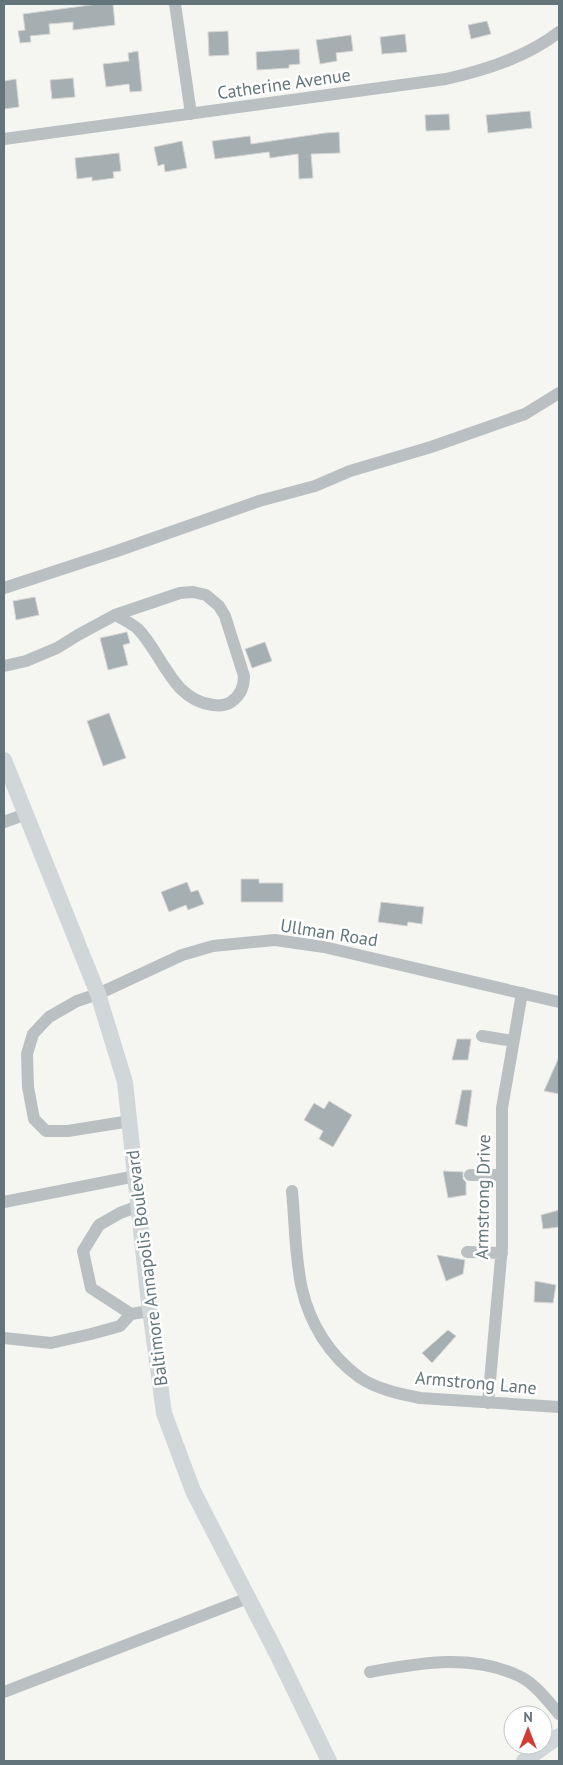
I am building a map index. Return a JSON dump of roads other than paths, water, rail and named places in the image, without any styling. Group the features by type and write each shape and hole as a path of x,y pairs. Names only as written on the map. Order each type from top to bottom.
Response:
{"main road":[{"name":"Baltimore Annapolis Boulevard","path":"5,766 98,994 126,1082 150,1312 164,1413 193,1491 329,1761"},
{"path":"524,1761 559,1736"}],"street":[{"path":"175,4 191,114"},
{"name":"Catherine Avenue","path":"4,139 419,83 468,74 507,61 547,42 559,32"},
{"path":"4,588 259,501 315,486 350,470 431,447 525,414 559,393"},
{"path":"4,666 26,661 57,648 115,615 180,593 193,592 206,594 218,606 224,616 244,676 240,692 228,704 220,706 205,704 192,699 167,673 136,628 115,615"},
{"path":"4,822 26,814"},
{"name":"Ullman Road","path":"130,1121 68,1131 46,1131 34,1119 28,1087 27,1054 33,1034 49,1017 77,1001 98,994 182,955 213,946 275,940 324,946 559,1002"},
{"name":"Armstrong Drive","path":"488,1403 502,1253 502,1108 522,993"},
{"path":"482,1036 513,1041"},
{"path":"470,1176 502,1175"},
{"path":"4,1202 136,1176"},
{"name":"Armstrong Lane","path":"292,1191 299,1267 307,1309 319,1333 336,1355 360,1377 398,1394 420,1398 559,1407"},
{"path":"139,1206 120,1213 99,1225 83,1251 91,1288 131,1314 150,1312"},
{"path":"467,1252 502,1253"},
{"path":"4,1338 51,1342 120,1326 131,1314"},
{"path":"4,1692 248,1598"},
{"path":"370,1672 420,1663 451,1662 486,1665 522,1678 542,1694 559,1714"}]}
